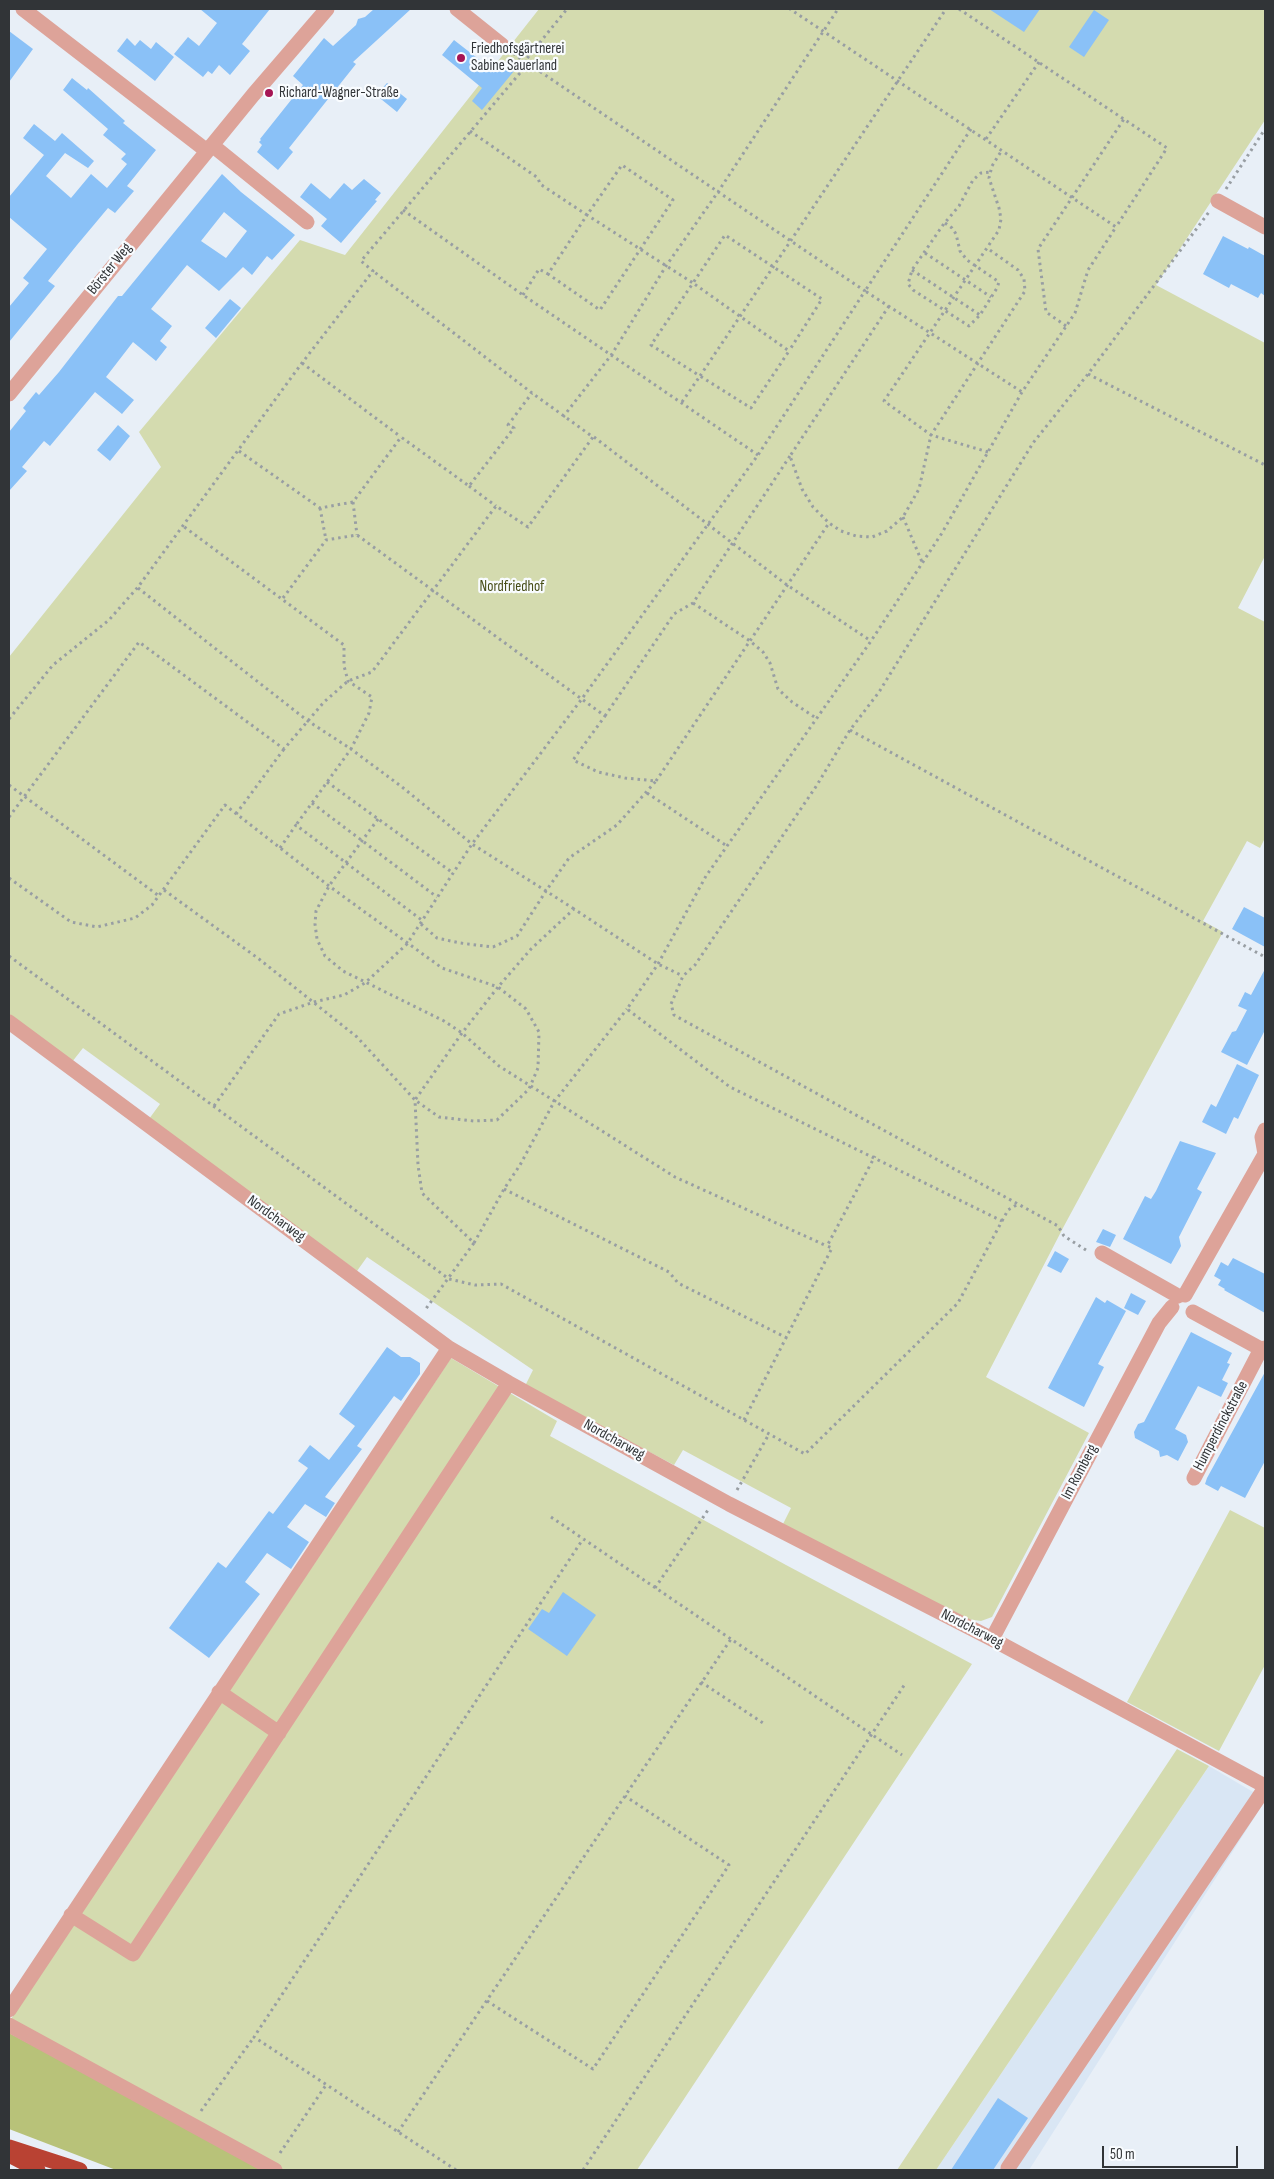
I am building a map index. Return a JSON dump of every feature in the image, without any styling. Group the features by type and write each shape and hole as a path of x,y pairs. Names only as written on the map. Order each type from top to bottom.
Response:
{"highway":[{"path":"9,2147 80,2170"},
{"path":"9,2155 38,2170"}],"street":[{"path":"23,9 306,222"},
{"name":"Börster Weg","path":"9,394 209,148 328,9"},
{"path":"457,9 502,46"},
{"path":"1218,201 1265,227"},
{"name":"Nordcharweg","path":"9,1022 449,1348 723,1500 992,1639 1265,1787"},
{"name":"Im Romberg","path":"992,1639 1159,1323 1179,1299 1265,1154 1262,1137 1265,1130"},
{"path":"1102,1253 1179,1299"},
{"name":"Humperdinckstraße","path":"1179,1299 1191,1299 1194,1305 1193,1312 1263,1349 1194,1478"},
{"path":"9,2010 449,1348"},
{"path":"72,1916 133,1954 509,1383"},
{"path":"219,1692 279,1733"},
{"path":"1008,2168 1265,1787"},
{"path":"9,2025 275,2170"}],"path":[{"path":"567,9 524,62 520,73 360,261 787,585 871,641"},
{"path":"790,9 899,80 1116,227"},
{"path":"564,417 612,354 666,266 718,192 838,9"},
{"path":"682,402 946,9"},
{"path":"415,1322 449,1279 474,1243 520,1165 554,1102 627,1009 658,964 706,876 871,641 942,533 1022,392 1075,313 1088,270 1167,148 959,9"},
{"path":"524,62 790,242 1022,392"},
{"path":"986,139 1039,62"},
{"path":"1066,326 1046,312 1038,249 1124,119"},
{"path":"214,1106 279,1014 314,1002 344,995 365,983 407,944 472,844 581,700 758,455 971,129"},
{"path":"1102,1253 1084,1249 1064,1236 1058,1226 836,1106 674,1015 671,1004 683,976 695,965 812,794 850,730 879,692 1033,443 1088,374 1218,201 1265,129"},
{"path":"470,131 538,178 540,184 693,284 789,351"},
{"path":"988,452 931,434 884,401 998,230 1001,219 989,178 992,166 1002,150"},
{"path":"523,295 539,269 600,310 673,200 622,165 548,274"},
{"path":"945,223 956,234 960,251 966,260 998,282 980,315 969,326 913,290 908,284 912,270 945,223 959,206 973,180 981,173 991,172"},
{"path":"403,210 523,295 758,455"},
{"path":"725,235 773,266 822,299 750,408 651,346 725,235"},
{"path":"790,456 802,489 813,507 829,523 841,531 856,536 872,538 887,531 903,517 919,488 931,434 1025,291 1024,279 1018,270 987,248"},
{"path":"925,253 991,297"},
{"path":"9,719 52,665 110,620 138,587 302,363 373,270"},
{"path":"912,270 980,315"},
{"path":"656,781 626,778 598,772 573,760 674,614 693,603 889,306"},
{"path":"302,363 468,486 528,527 593,437"},
{"path":"1088,374 1265,465"},
{"path":"468,486 514,428 508,424 532,393"},
{"path":"357,535 354,502 401,437"},
{"path":"239,451 320,508 326,540"},
{"path":"320,508 354,502"},
{"path":"236,814 284,749 324,702 348,681 372,672 434,592 496,506"},
{"path":"903,517 922,563"},
{"path":"296,825 422,923 437,938 493,947 517,936 570,858 617,825 647,793 829,523"},
{"path":"183,526 283,598 344,645 344,666 348,681 372,697 369,713 351,749 280,848"},
{"path":"283,598 326,540 357,535 605,716"},
{"path":"138,587 308,720 402,787 472,844 658,964 683,976"},
{"path":"693,603 750,641 763,652 770,663 778,689 792,702 816,718"},
{"path":"9,817 139,642 284,749"},
{"path":"850,730 1265,957"},
{"path":"326,782 453,873"},
{"path":"9,785 160,896"},
{"path":"647,793 727,846"},
{"path":"312,803 437,897"},
{"path":"9,878 71,922 97,927 135,918 160,896 164,890 225,806 329,886 442,968 498,987 526,1009 539,1032 538,1068 530,1086 497,1120 474,1121 439,1117 415,1100 357,1037 259,959 164,890"},
{"path":"378,820 348,864 329,886 316,911 317,939 325,956 343,971 444,1021 462,1033 499,1066 675,1177 832,1248 744,1420"},
{"path":"474,1243 422,1193 418,1165 415,1100 462,1033 498,987 531,950 574,909"},
{"path":"9,956 449,1279 476,1285 501,1284 806,1454 958,1302 1008,1210 1019,1204"},
{"path":"627,1009 730,1087 875,1156 1002,1221"},
{"path":"827,1246 875,1156"},
{"path":"504,1190 669,1272 678,1283 787,1338"},
{"path":"655,1588 723,1500 769,1434"},
{"path":"551,1517 902,1755"},
{"path":"201,2111 254,2037 583,1539"},
{"path":"398,2132 731,1639"},
{"path":"701,1682 766,1725"},
{"path":"583,2170 905,1684"},
{"path":"487,2001 593,2069 729,1865 625,1796"},
{"path":"254,2037 456,2170"},
{"path":"280,2154 326,2084"}],"shaded area":[{"path":"1209,1766 1265,1799 1265,1801 1029,2170 936,2170"}],"green space":[{"name":"Nordfriedhof","path":"539,9 1265,9 1265,120 1156,285 1265,343 1265,556 1238,608 1265,622 1265,838 1260,848 1247,841 1203,921 1223,932 1064,1226 986,1377 1089,1433 992,1617 981,1621 967,1619 783,1524 791,1508 683,1450 674,1465 525,1386 533,1370 367,1257 357,1271 149,1119 160,1104 83,1048 72,1062 9,1015 9,657 161,467 139,432 300,240 345,255"},
{"path":"451,1358 557,1421 550,1436 972,1664 637,2170 280,2170 11,2019"},
{"path":"1230,1510 1265,1528 1265,1665 1219,1751 1127,1702"},
{"path":"1177,1749 1209,1766 936,2170 897,2170"},
{"path":"9,2033 269,2170 116,2170 9,2129"}],"building":[{"path":"200,9 270,9 242,44 250,51 230,75 219,65 212,74 208,71 203,77 174,54 188,37 199,46 217,23"},
{"path":"374,9 411,9 353,62 356,64 289,148 293,152 278,170 257,152 262,145 259,142 260,139 303,85 293,76 324,38 333,46 356,25 358,19 365,17"},
{"path":"989,9 1040,9 1024,32"},
{"path":"1094,10 1109,20 1084,57 1069,47"},
{"path":"9,31 33,49 9,82"},
{"path":"127,38 135,46 140,40 151,49 156,42 174,57 155,81 117,51"},
{"path":"454,40 495,72 503,62 514,71 482,110 472,101 482,88 442,55"},
{"path":"72,78 87,90 88,88 125,121 123,123 156,150 127,186 134,191 115,213 108,208 77,245 48,281 55,286 9,342 9,307 29,283 23,278 47,249 9,217 9,197 44,155 23,138 34,124 55,141 62,133 94,161 88,168 65,153 46,176 71,198 91,174 107,188 127,164 121,159 126,154 103,135 108,129 63,90"},
{"path":"387,83 407,99 397,112 376,95"},
{"path":"222,174 241,192 295,235 272,260 267,256 252,275 243,267 219,291 187,265 151,309 172,326 160,341 167,347 156,361 133,342 106,377 134,400 122,414 95,392 50,446 44,441 22,467 27,471 9,491 9,432 26,411 23,408 36,392 39,395 118,296 122,296","holes":["224,212 247,231 226,258 201,241"]},
{"path":"364,179 381,193 375,200 377,201 341,243 321,226 327,219 300,197 311,183 330,199 344,183 352,190"},
{"path":"1223,236 1265,256 1265,296 1261,293 1258,298 1231,284 1229,288 1203,274"},
{"path":"230,299 241,308 216,338 205,328"},
{"path":"118,425 130,436 110,461 97,450"},
{"path":"1244,907 1265,918 1265,947 1232,929"},
{"path":"1265,969 1265,1030 1247,1065 1221,1052 1232,1032 1236,1031 1247,1010 1238,1006 1245,992 1251,995"},
{"path":"1237,1064 1259,1075 1238,1119 1234,1117 1226,1134 1202,1122 1211,1104 1216,1107"},
{"path":"1180,1141 1216,1153 1197,1189 1202,1192 1179,1237 1181,1246 1171,1264 1123,1239 1145,1196 1151,1199 1156,1191"},
{"path":"1103,1229 1116,1235 1110,1247 1096,1242"},
{"path":"1055,1251 1069,1259 1061,1273 1047,1266"},
{"path":"1233,1258 1265,1274 1265,1313 1218,1285 1221,1280 1214,1276 1221,1262 1228,1266"},
{"path":"1131,1293 1146,1301 1138,1315 1124,1308"},
{"path":"1096,1297 1105,1303 1107,1300 1126,1311 1098,1364 1104,1367 1084,1407 1048,1388"},
{"path":"1191,1332 1232,1353 1227,1363 1230,1364 1222,1380 1228,1383 1221,1397 1198,1386 1175,1429 1186,1435 1188,1442 1178,1461 1167,1455 1160,1457 1159,1451 1135,1438 1134,1432 1138,1424 1144,1422"},
{"path":"387,1347 401,1357 410,1357 420,1363 420,1374 401,1401 394,1396 357,1446 362,1449 325,1497 335,1503 326,1517 305,1504 287,1527 309,1542 291,1569 267,1553 245,1582 260,1594 209,1658 169,1628 218,1562 226,1568 269,1511 273,1514 308,1468 298,1461 310,1445 329,1460 355,1426 339,1414"},
{"path":"1265,1372 1265,1461 1245,1498 1221,1486 1218,1491 1205,1484 1207,1478"},
{"path":"563,1592 596,1615 567,1656 528,1629 542,1609 549,1613"},
{"path":"998,2098 1028,2118 993,2170 951,2170"}],"place":[{"name":"Friedhofsgärtnerei Sabine Sauerland","path":"461,58"},
{"name":"Richard-Wagner-Straße","path":"269,93"}]}
